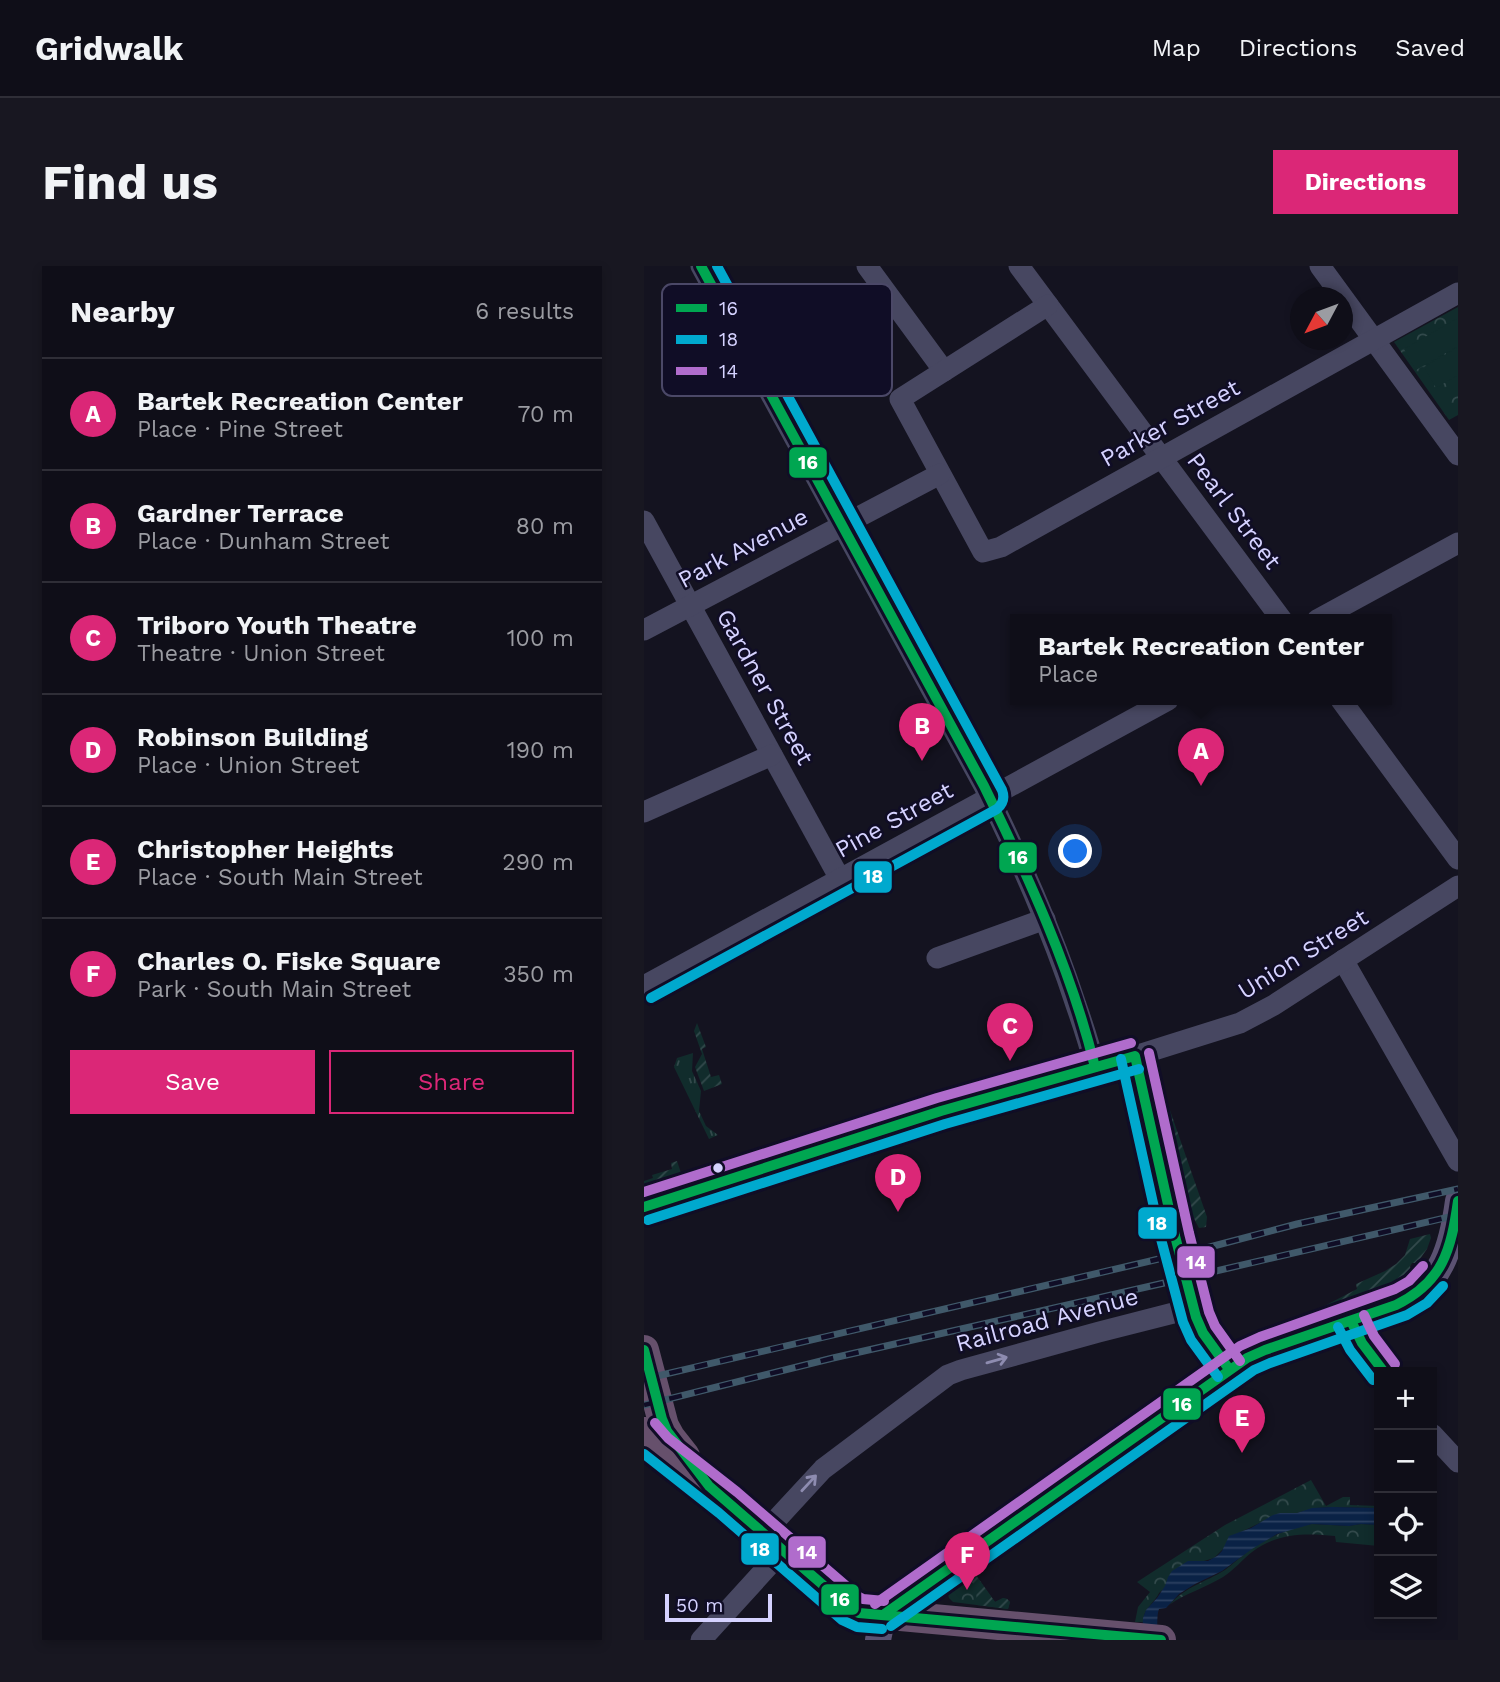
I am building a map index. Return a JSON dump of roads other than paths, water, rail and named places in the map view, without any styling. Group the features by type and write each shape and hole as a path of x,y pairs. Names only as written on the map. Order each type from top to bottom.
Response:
{"highway":[{"path":"644,1350 667,1432 709,1486"},
{"path":"644,1432 657,1448 709,1486 853,1611 880,1628 1153,1639"}],"main road":[{"path":"880,1628 1229,1369 1259,1352 1351,1321 1406,1300 1418,1292 1439,1268 1448,1250 1458,1201"}],"street":[{"path":"701,266 711,284"},
{"path":"867,266 880,284"},
{"name":"Pearl Street","path":"1019,266 1278,614"},
{"path":"1320,266 1458,455"},
{"name":"Parker Street","path":"940,474 983,552 1001,547 1458,293"},
{"path":"892,300 944,371"},
{"path":"940,474 900,399 1048,305"},
{"path":"772,396 990,797 1045,919 1070,986 1095,1067"},
{"name":"Park Avenue","path":"644,630 940,474"},
{"name":"Gardner Street","path":"644,521 840,879"},
{"path":"1328,614 1458,543"},
{"name":"Pine Street","path":"644,986 1159,705"},
{"path":"1345,705 1458,859"},
{"path":"644,812 772,755"},
{"name":"Union Street","path":"644,1207 941,1111 1135,1056 1251,1018 1458,886"},
{"path":"937,958 1045,919"},
{"path":"1343,960 1458,1161"},
{"path":"1135,1056 1194,1308 1203,1333 1229,1369"},
{"name":"Railroad Avenue","path":"701,1640 823,1469 948,1375 1194,1308"},
{"path":"1351,1321 1362,1343 1380,1367"},
{"path":"1437,1439 1458,1462"}],"water":[{"path":"1312,1508 1374,1508 1374,1525 1312,1524 1277,1534 1222,1571 1179,1594 1166,1608 1159,1609 1157,1640 1142,1640 1146,1610 1165,1586 1172,1571 1188,1561 1208,1561 1222,1551 1229,1536 1251,1528 1273,1515 1297,1513"}],"railway":[{"path":"644,1379 1206,1248 1297,1224 1458,1189"},
{"path":"644,1405 833,1358 1458,1215"}],"place":[{"name":"Gardner Terrace","path":"922,761"},
{"name":"Bartek Recreation Center","path":"1201,786"},
{"name":"Triboro Youth Theatre","path":"1010,1061"},
{"name":"Robinson Building","path":"898,1212"},
{"name":"Christopher Heights","path":"1242,1453"},
{"name":"Charles O. Fiske Square","path":"967,1590"}]}
